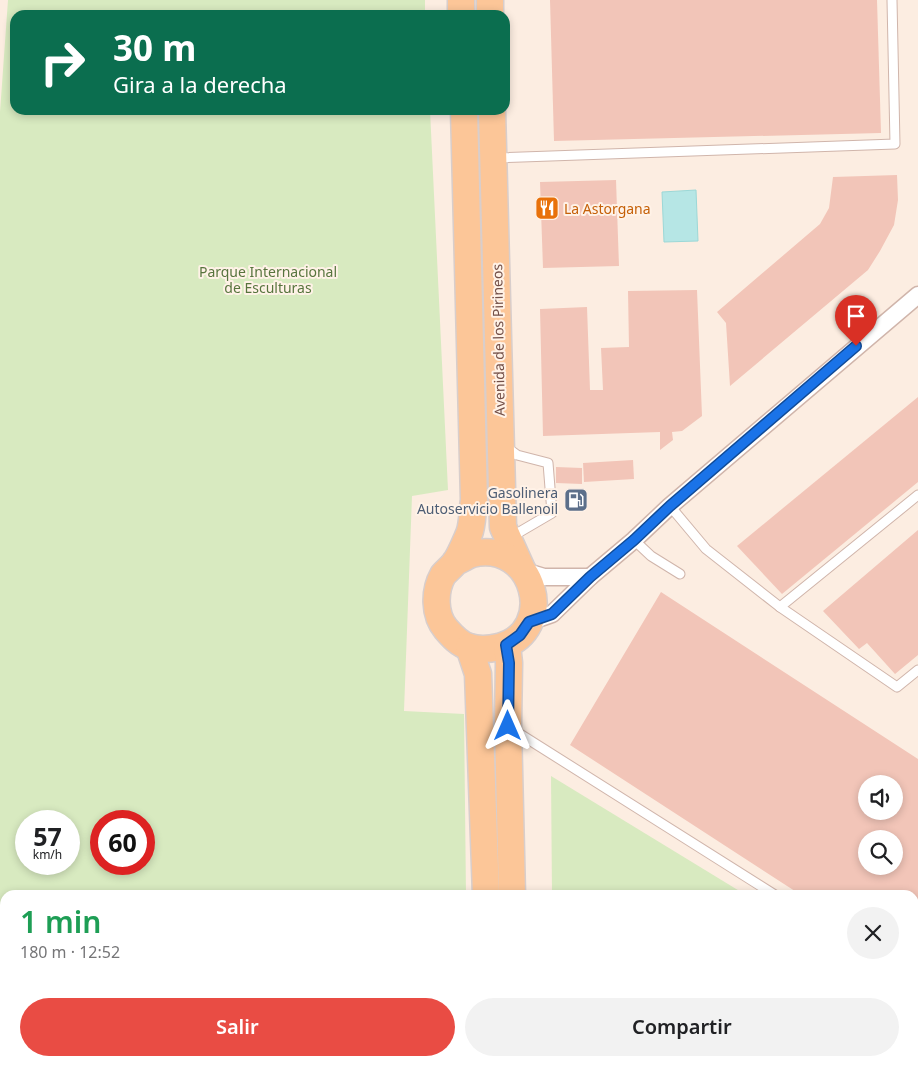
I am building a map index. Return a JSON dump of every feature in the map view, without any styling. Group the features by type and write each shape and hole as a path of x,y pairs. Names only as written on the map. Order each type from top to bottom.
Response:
{"main road":[{"name":"Avenida de los Pirineos","path":"455,562 470,532 474,500 464,115"},
{"name":"Avenida de los Pirineos","path":"492,115 503,526 522,569"},
{"path":"489,552 506,557 522,569 530,581 534,593 534,606 529,622 520,635 506,645 488,650 470,647 454,639 443,625 437,609 437,592 443,576 455,562 471,554 489,552"},
{"path":"506,645 509,663 508,726 512,890"},
{"path":"470,647 478,674 486,890"}],"street":[{"path":"529,622 552,614 590,577 634,540 670,506 918,295"},
{"path":"522,569 544,577 590,577"}],"lane":[{"path":"494,158 895,144 892,0"},
{"path":"501,444 517,455 548,463 552,512 508,539"},
{"path":"780,607 918,495"},
{"path":"670,506 706,549 780,607 897,687 918,670"},
{"path":"634,540 651,556 680,574"},
{"path":"508,726 767,890"}],"green space":[{"name":"Parque Internacional de Esculturas","path":"8,0 425,0 425,10 10,10 10,115 430,115 448,490 412,496 404,711 464,714 466,890 0,890 0,112"},
{"path":"551,776 738,890 552,890"}],"water":[{"path":"696,190 698,241 664,242 662,192"}],"building":[{"path":"550,0 877,0 881,133 554,141"},
{"path":"897,175 898,200 894,225 868,270 730,386 726,323 717,312 820,224 829,208 833,177"},
{"path":"616,180 619,266 543,268 540,182"},
{"path":"697,290 702,416 682,431 672,432 673,440 660,450 660,432 543,436 540,309 587,307 590,390 603,390 601,348 629,347 628,291"},
{"path":"918,397 918,482 782,594 737,546"},
{"path":"633,460 634,479 584,482 583,463"},
{"path":"556,467 582,468 582,484 556,483"},
{"path":"918,530 918,655 895,674 867,643 859,649 823,611"},
{"path":"661,592 918,759 918,890 793,890 570,745"}],"place":[{"name":"La Astorgana","path":"547,208"},
{"name":"Gasolinera Autoservicio Ballenoil","path":"576,500"}],"route":[{"path":"508,726 509,663 506,645 520,635 529,622 552,614 606,562 634,540 670,506 856,346"}]}
